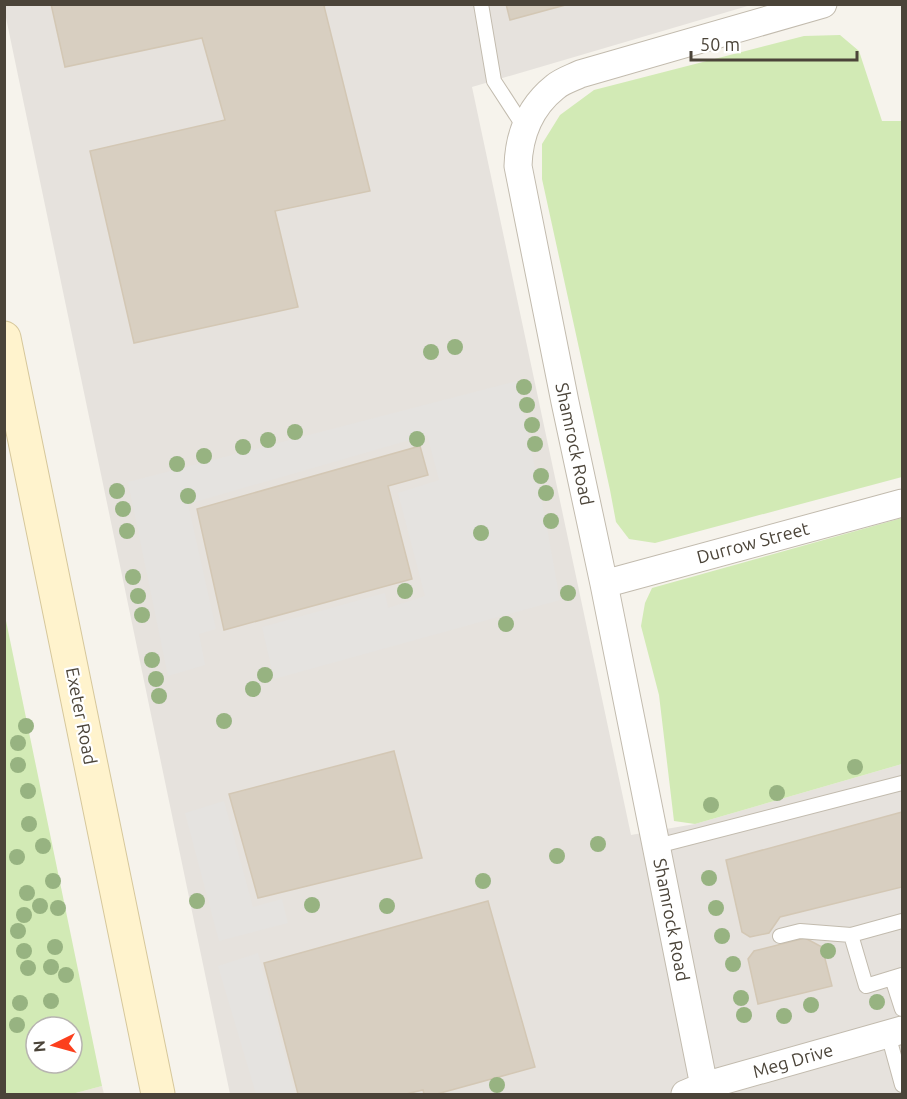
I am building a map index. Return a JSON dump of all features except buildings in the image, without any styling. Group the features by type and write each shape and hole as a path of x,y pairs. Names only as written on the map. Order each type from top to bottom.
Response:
{"main road":[{"name":"Exeter Road","path":"4,338 158,1095"}],"street":[{"name":"Shamrock Road","path":"695,1090 657,846 565,402 518,166 518,153 524,127 537,104 557,86 580,74 823,4"},
{"name":"Durrow Street","path":"604,584 903,503"},
{"name":"Meg Drive","path":"695,1090 895,1032"}],"lane":[{"path":"482,4 494,81 524,127"},
{"path":"657,846 903,783"},
{"path":"780,936 801,931 851,935 903,921"},
{"path":"851,935 866,986 897,977 903,1009"},
{"path":"895,1032 903,1086"}],"shaded area":[{"path":"4,5 751,5 472,87 631,835 695,824 902,764 902,1094 230,1094"},
{"path":"517,381 560,600 274,679 262,627 385,593 388,608 425,596 398,493 439,480 427,435 188,504 216,629 199,634 205,665 168,676 128,482"},
{"path":"224,801 253,907 282,899 288,923 219,941 185,813"},
{"path":"258,953 295,1094 256,1094 218,966"},
{"path":"102,1086 104,1094 72,1094"}],"green space":[{"path":"840,35 859,51 882,121 902,121 902,477 655,543 629,539 616,522 542,179 542,144 560,115 594,90 804,36"},
{"path":"902,518 902,764 695,824 674,821 659,695 641,626 645,603 652,588"},
{"path":"4,611 102,1086 72,1094 5,1094"}]}
